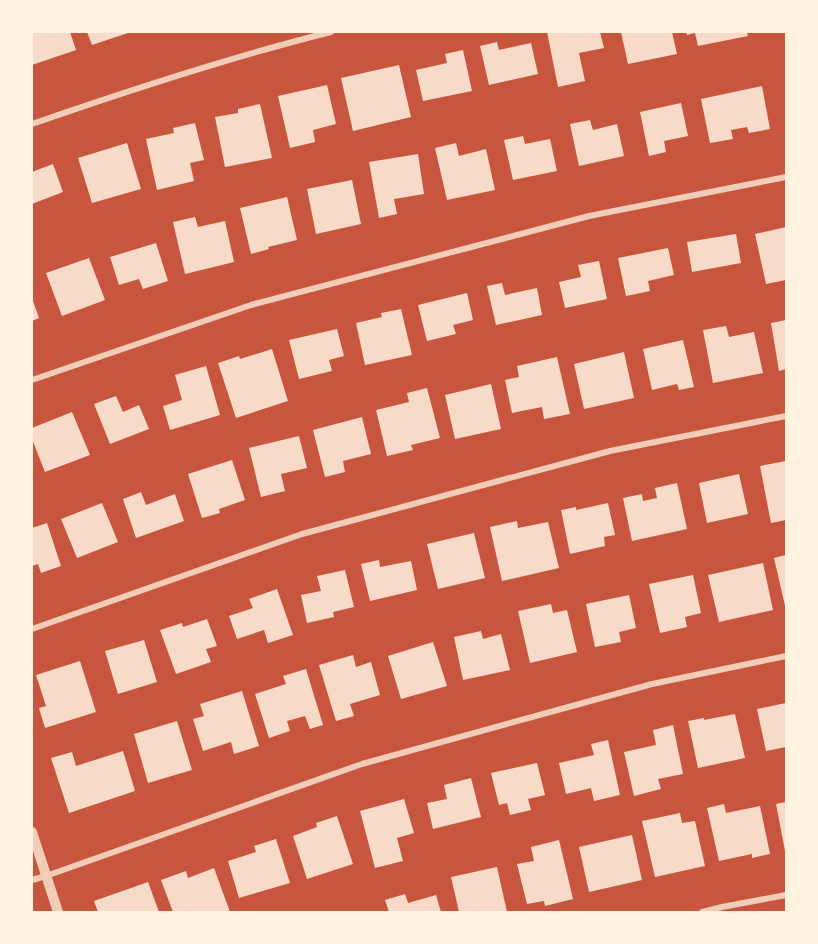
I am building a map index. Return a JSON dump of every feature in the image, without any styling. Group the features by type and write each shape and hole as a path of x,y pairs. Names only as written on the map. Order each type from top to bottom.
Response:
{"street":[{"path":"32,124 135,89 284,43 331,32"},
{"path":"32,380 251,304 589,216 786,177"},
{"path":"32,629 303,534 610,451 786,416"},
{"path":"32,880 362,764 652,684 786,656"},
{"path":"32,832 58,912"},
{"path":"702,912 786,895"}],"building":[{"path":"32,32 70,32 76,50 32,65"},
{"path":"87,32 131,32 92,45"},
{"path":"547,32 600,32 604,48 579,53 585,81 558,87"},
{"path":"621,32 672,32 677,54 628,64"},
{"path":"686,32 747,32 748,36 698,46 695,33 687,35"},
{"path":"497,42 499,50 531,43 538,74 489,85 480,46"},
{"path":"463,50 472,91 423,101 416,70 447,63 445,54"},
{"path":"399,65 411,117 353,131 341,78"},
{"path":"327,85 336,124 313,130 315,142 290,148 278,96"},
{"path":"762,86 770,129 749,133 747,127 731,130 733,139 710,143 701,99"},
{"path":"681,103 688,136 664,141 666,152 649,156 640,112"},
{"path":"260,104 272,158 225,167 215,117 238,113 238,109"},
{"path":"590,120 593,130 617,124 624,156 579,166 570,124"},
{"path":"195,123 204,160 190,163 194,181 157,190 146,139 174,133 173,128"},
{"path":"523,136 525,144 550,139 557,171 513,180 504,140"},
{"path":"127,143 141,189 92,203 78,158"},
{"path":"456,143 459,156 486,149 495,190 447,200 435,148"},
{"path":"418,154 424,194 394,199 397,214 379,218 369,162"},
{"path":"53,164 63,192 32,204 32,172"},
{"path":"352,180 361,224 316,234 307,189"},
{"path":"287,197 297,240 251,254 240,208"},
{"path":"195,217 198,227 225,221 234,262 185,274 173,222"},
{"path":"786,227 786,280 766,284 755,234"},
{"path":"736,234 741,263 692,272 687,242"},
{"path":"156,243 168,281 143,289 139,279 119,285 110,257"},
{"path":"668,248 674,275 648,281 650,291 626,296 618,258"},
{"path":"89,258 105,300 62,316 46,273"},
{"path":"599,261 607,299 565,308 559,282 581,277 578,265"},
{"path":"502,283 505,295 537,288 542,315 496,325 487,286"},
{"path":"467,293 473,320 453,325 456,334 427,341 418,305"},
{"path":"32,298 39,318 32,321"},
{"path":"401,309 412,355 365,365 356,323 382,317 381,313"},
{"path":"786,320 786,369 779,371 771,323"},
{"path":"726,326 729,337 754,332 763,373 713,383 703,330"},
{"path":"337,329 344,356 329,360 332,371 299,379 289,340"},
{"path":"683,340 694,387 679,390 677,384 652,390 643,349"},
{"path":"272,349 288,401 236,418 218,363"},
{"path":"624,352 634,398 584,409 574,364"},
{"path":"557,357 570,414 544,419 542,407 512,413 505,380 519,377 517,366"},
{"path":"206,366 220,415 170,430 163,406 182,400 175,375"},
{"path":"491,384 501,429 455,439 445,395"},
{"path":"427,388 440,438 411,445 413,450 387,456 376,410 409,402 407,393"},
{"path":"116,396 123,412 139,405 149,429 110,444 94,404"},
{"path":"72,412 90,455 45,472 32,439 32,428"},
{"path":"362,417 371,454 343,461 345,472 325,477 313,430"},
{"path":"299,436 307,468 281,474 285,491 261,497 249,448"},
{"path":"232,460 245,500 219,509 220,513 202,518 188,474"},
{"path":"786,461 786,520 771,523 760,466"},
{"path":"739,474 748,514 707,523 699,483"},
{"path":"677,483 687,529 632,541 623,498 642,494 643,501 657,498 655,488"},
{"path":"141,492 146,505 175,494 184,521 136,538 123,499"},
{"path":"102,503 118,542 77,558 61,519"},
{"path":"608,503 615,535 604,537 605,546 570,554 561,510 576,507 576,510"},
{"path":"517,521 518,528 548,522 559,568 502,581 490,527"},
{"path":"47,523 61,566 41,573 38,564 32,566 32,528"},
{"path":"474,533 485,578 438,589 427,544"},
{"path":"786,555 786,610 774,558"},
{"path":"379,560 380,567 411,561 417,590 370,601 361,564"},
{"path":"763,563 773,610 719,622 708,575"},
{"path":"345,570 354,607 333,612 334,617 307,623 301,595 321,591 317,576"},
{"path":"693,575 701,613 685,617 687,627 660,633 649,584"},
{"path":"277,589 293,635 268,643 264,630 237,639 229,616 253,608 249,599"},
{"path":"629,595 636,628 619,632 621,642 595,647 586,604"},
{"path":"551,604 553,613 567,610 577,652 530,663 518,611"},
{"path":"207,619 217,646 206,649 211,662 176,674 160,630 182,623 183,627"},
{"path":"481,631 483,639 501,634 510,670 463,680 454,637"},
{"path":"144,640 157,682 118,694 105,651"},
{"path":"433,642 447,686 401,699 388,656"},
{"path":"353,655 356,667 371,662 380,695 350,704 354,716 336,721 319,665"},
{"path":"80,661 96,712 45,728 39,708 46,706 36,675"},
{"path":"306,669 323,725 310,729 305,716 287,721 290,731 269,738 255,694 286,684 283,676"},
{"path":"242,691 259,746 234,754 231,742 203,751 193,719 204,716 200,704"},
{"path":"786,703 786,747 766,751 757,709"},
{"path":"735,714 745,758 698,768 688,721"},
{"path":"177,721 192,770 148,783 134,734"},
{"path":"673,725 683,774 658,779 661,789 634,796 624,752 656,745 653,730"},
{"path":"608,740 620,795 594,801 591,788 566,794 559,763 594,755 591,744"},
{"path":"123,751 135,791 69,813 51,758 72,752 76,766"},
{"path":"537,763 545,795 528,799 531,810 510,815 507,803 499,805 491,773"},
{"path":"471,778 481,817 433,829 427,803 447,799 444,785"},
{"path":"404,799 414,833 397,838 403,861 375,868 360,811"},
{"path":"786,802 786,851 785,851 776,804"},
{"path":"724,804 726,813 760,806 770,854 752,858 752,854 719,861 707,808"},
{"path":"680,813 682,823 695,821 705,866 655,877 642,821"},
{"path":"337,816 353,864 307,879 293,836 317,827 316,823"},
{"path":"632,835 642,880 589,892 579,847"},
{"path":"276,839 290,883 239,898 228,861 256,852 254,846"},
{"path":"559,840 573,899 545,906 544,901 527,904 517,864 534,861 531,847"},
{"path":"497,867 507,912 459,912 451,877"},
{"path":"214,868 230,912 173,912 161,880 186,871 188,878"},
{"path":"148,882 159,912 98,912 94,901"},
{"path":"405,894 408,903 436,895 441,912 389,912 385,900"}]}
